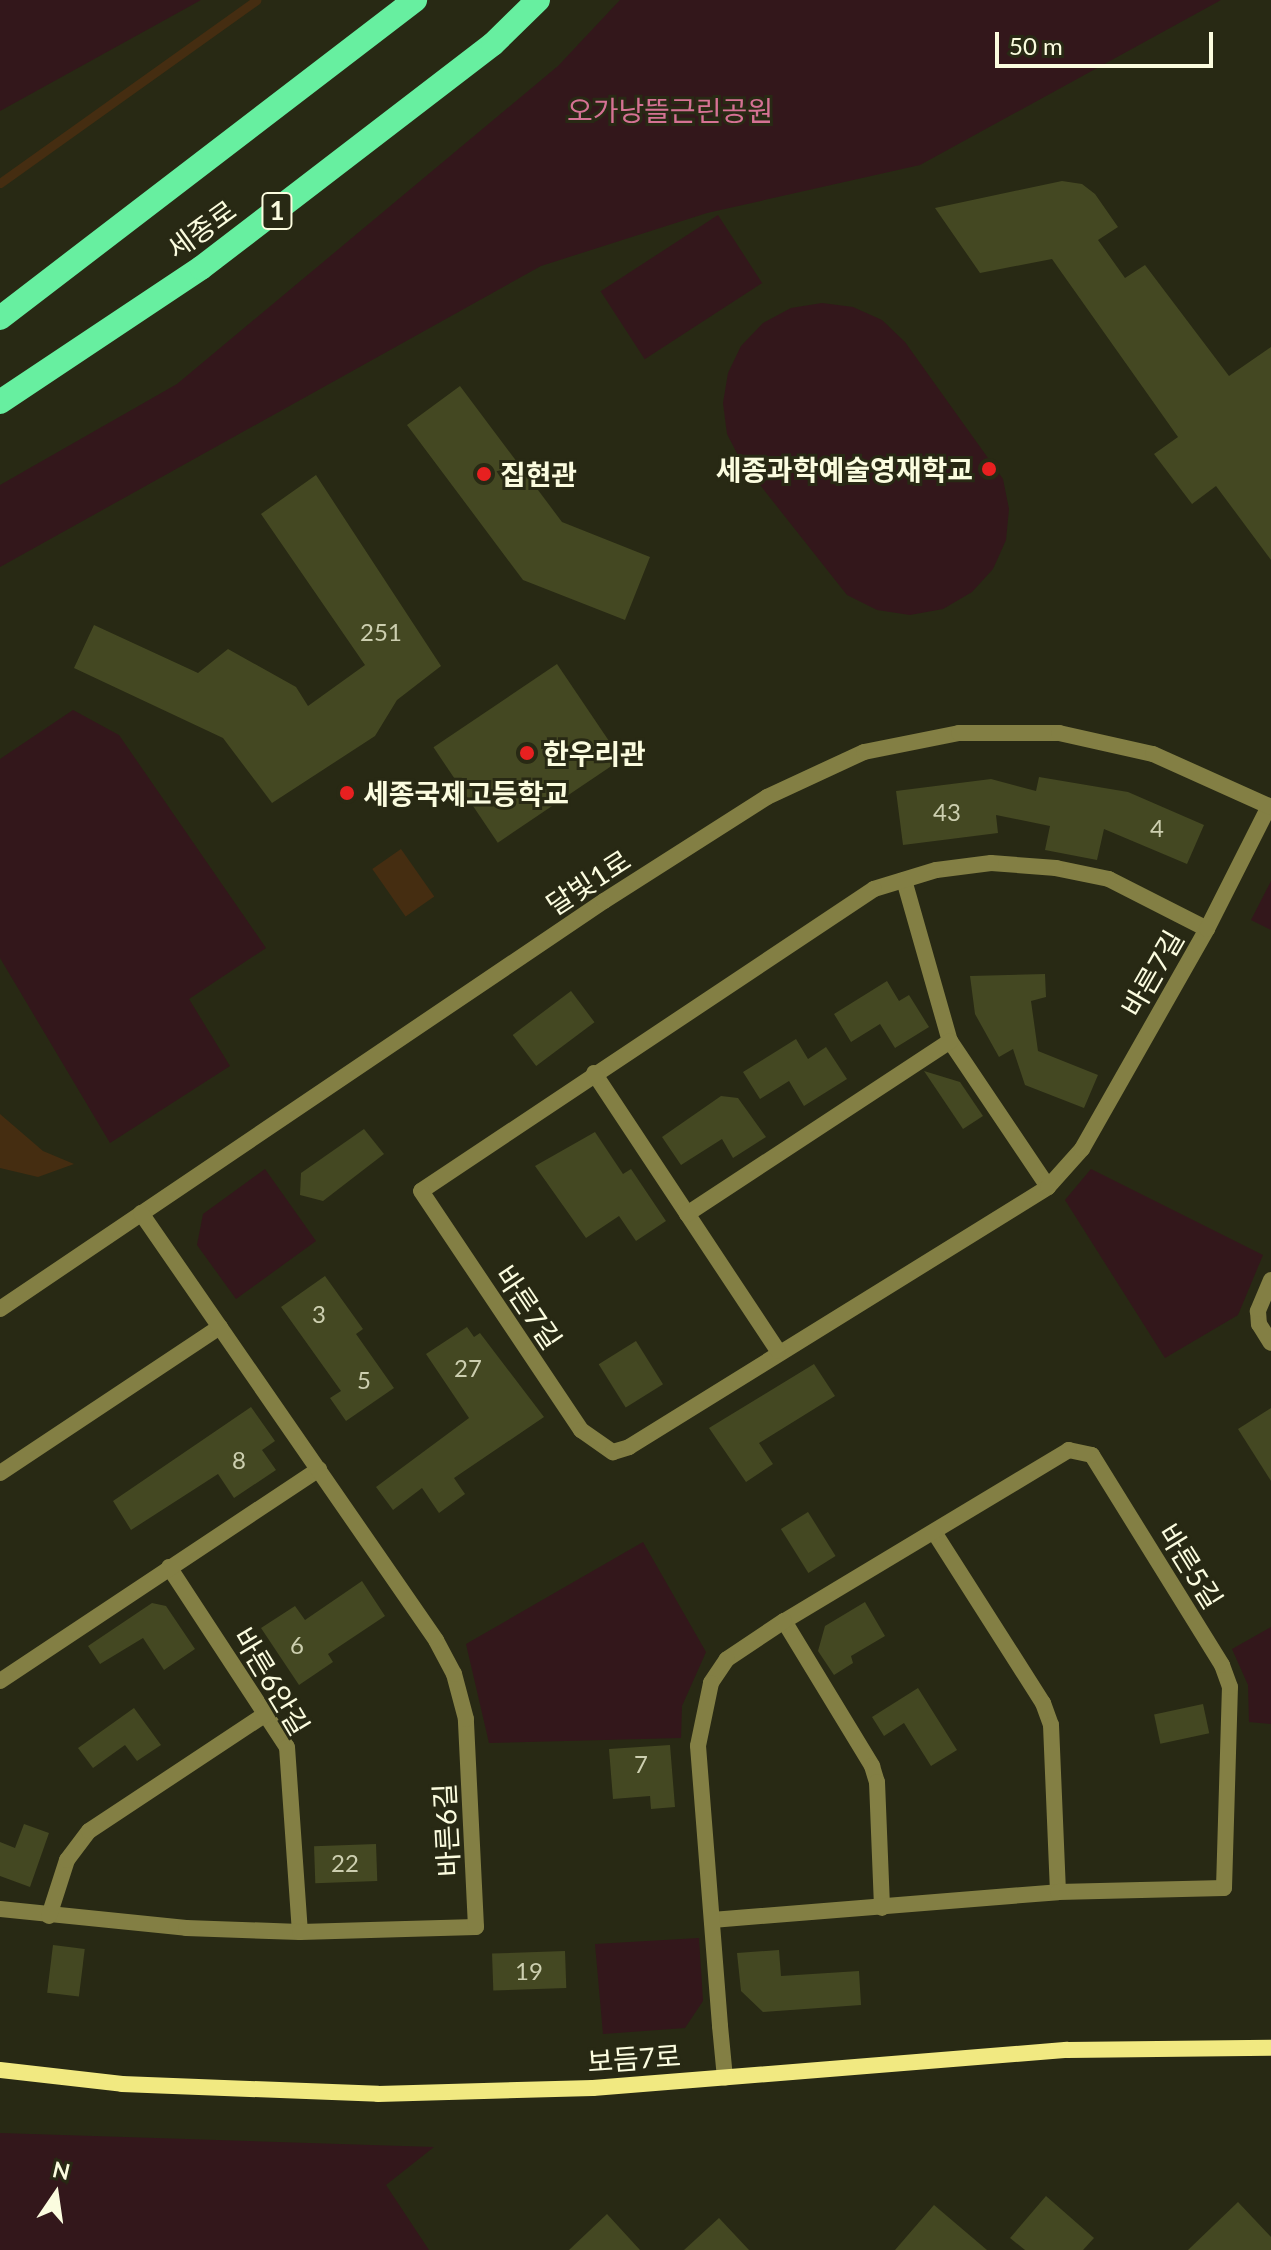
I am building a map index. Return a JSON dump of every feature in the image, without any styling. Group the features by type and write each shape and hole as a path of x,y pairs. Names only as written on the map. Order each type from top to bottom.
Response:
{"highway":[{"name":"세종로","path":"0,318 93,242 415,0"},
{"name":"세종로","path":"0,402 214,258 468,64 538,0"},
{"path":"0,296 93,242"}],"street":[{"name":"달빛1로","path":"0,1309 692,845 767,797 864,752 959,733 1059,733 1153,754 1270,807"},
{"path":"1207,929 1270,807"},
{"name":"바른7길","path":"991,863 1056,868 1109,879 1207,929 1082,1149 1048,1187 778,1351 629,1447 613,1452 596,1444 581,1430 421,1191 833,914 874,889 904,880 991,863"},
{"path":"904,880 950,1041 1048,1187"},
{"path":"687,1214 950,1041"},
{"path":"594,1073 778,1351"},
{"name":"바른6길","path":"0,1909 49,1916 300,1932 476,1927 466,1719 454,1674 436,1640 141,1213"},
{"path":"1271,1280 1258,1311 1259,1324 1271,1343"},
{"path":"0,1473 220,1327"},
{"name":"바른5길","path":"712,1920 1058,1892 1224,1888 1233,1712 1230,1687 1222,1665 1092,1455 1069,1450 784,1621 727,1659 701,1714 698,1746 712,1920 725,2078"},
{"path":"0,1681 319,1469"},
{"path":"934,1532 1043,1703 1051,1725 1058,1892"},
{"name":"바른6안길","path":"169,1567 287,1747 300,1932"},
{"path":"784,1621 875,1774 882,1908"},
{"path":"49,1916 71,1852 89,1831 266,1714"},
{"name":"보듬7로","path":"0,2070 122,2084 378,2094 593,2088 1067,2050 1271,2048"}],"green space":[{"path":"0,0 201,0 0,111"},
{"name":"오가낭뜰근린공원","path":"620,0 1221,0 920,165 707,213 541,266 0,567 0,485 177,384 558,66"},
{"path":"718,215 762,283 645,359 601,291"},
{"path":"822,303 853,307 882,320 905,342 1003,479 1009,509 1006,540 993,569 972,592 943,609 910,615 877,610 847,595 741,461 727,434 723,403 728,373 741,346 763,323 791,308"},
{"path":"73,710 119,735 266,948 189,999 230,1066 110,1143 0,958 0,759"},
{"path":"1271,881 1271,930 1251,920"},
{"path":"265,1169 316,1241 236,1299 197,1245 203,1214"},
{"path":"1091,1169 1263,1255 1238,1315 1165,1358 1065,1200"},
{"path":"643,1542 706,1652 682,1706 681,1738 489,1743 466,1644"},
{"path":"1271,1627 1271,1724 1249,1722 1248,1685 1232,1649"},
{"path":"699,1938 703,2001 685,2028 603,2034 595,1944"},
{"path":"0,2133 434,2147 386,2185 429,2250 0,2250"}],"shaded area":[{"path":"401,849 434,897 406,917 372,869"},
{"path":"0,1114 43,1151 74,1164 38,1177 0,1168"}],"building":[{"path":"1062,181 1082,184 1095,194 1118,227 1098,240 1125,278 1145,265 1229,376 1271,347 1271,560 1216,486 1192,504 1154,454 1178,437 1052,259 980,273 935,208"},
{"name":"집현관","path":"460,386 562,522 650,557 625,620 523,580 407,425"},
{"name":"세종국제고등학교","path":"316,475 441,666 397,700 375,736 272,803 223,738 74,668 94,625 198,673 228,649 296,687 308,706 365,665 261,514"},
{"name":"한우리관","path":"557,664 621,759 498,843 433,747"},
{"path":"1039,777 1128,792 1204,825 1187,864 1104,829 1097,860 1045,850 1050,826 996,815 998,833 903,845 896,791 991,779 1036,791"},
{"path":"1045,974 1046,997 1031,1001 1038,1051 1098,1075 1084,1108 1025,1085 1013,1049 999,1057 975,1014 970,976"},
{"path":"887,981 899,1001 909,995 929,1027 895,1048 880,1024 851,1042 834,1014"},
{"path":"571,991 594,1022 536,1066 513,1035"},
{"path":"796,1039 808,1059 826,1047 847,1079 804,1106 789,1081 760,1099 743,1072"},
{"path":"924,1071 960,1082 983,1116 963,1129"},
{"path":"721,1096 738,1098 766,1137 733,1158 722,1139 681,1165 662,1137"},
{"path":"364,1129 384,1154 323,1201 300,1195 301,1173"},
{"path":"595,1132 623,1174 631,1169 666,1221 636,1241 619,1216 586,1238 535,1166"},
{"path":"325,1276 363,1329 356,1334 394,1388 346,1421 330,1398 341,1391 281,1307"},
{"path":"467,1327 474,1337 480,1333 544,1417 454,1478 465,1494 439,1513 422,1488 393,1510 376,1487 469,1418 426,1354"},
{"path":"636,1341 663,1384 626,1408 599,1364"},
{"path":"814,1364 835,1396 759,1443 773,1464 746,1482 709,1428"},
{"path":"251,1407 275,1441 262,1450 276,1470 234,1498 218,1474 131,1530 113,1501"},
{"path":"1271,1408 1271,1481 1238,1429"},
{"path":"808,1512 836,1556 808,1573 781,1529"},
{"path":"362,1581 385,1616 328,1654 333,1662 299,1685 261,1628 295,1606 305,1620"},
{"path":"865,1602 885,1636 851,1656 853,1663 834,1675 818,1651 825,1626"},
{"path":"152,1603 166,1606 195,1649 164,1670 143,1638 100,1664 88,1646"},
{"path":"918,1688 957,1750 931,1766 904,1723 884,1736 872,1717"},
{"path":"1203,1704 1209,1733 1160,1744 1154,1714"},
{"path":"134,1708 161,1745 137,1761 125,1745 93,1768 78,1748"},
{"path":"670,1745 675,1807 651,1809 650,1796 613,1799 609,1749"},
{"path":"24,1824 49,1833 30,1887 0,1876 0,1842 15,1848"},
{"path":"376,1844 377,1881 315,1883 314,1846"},
{"path":"53,1945 85,1949 79,1997 47,1993"},
{"path":"779,1950 781,1976 859,1971 861,2005 763,2012 741,1991 737,1953"},
{"path":"565,1951 566,1988 493,1991 492,1954"},
{"path":"1046,2196 1094,2238 1083,2250 1025,2250 1010,2238"},
{"path":"1238,2202 1271,2237 1271,2250 1188,2250"},
{"path":"934,2205 987,2250 895,2250"},
{"path":"607,2214 640,2250 569,2250"},
{"path":"719,2218 749,2250 684,2250"}],"waterway":[{"path":"0,183 257,0"}],"place":[{"name":"세종과학예술영재학교","path":"989,469"},
{"name":"집현관","path":"484,474"},
{"name":"한우리관","path":"527,753"},
{"name":"세종국제고등학교","path":"347,793"}]}
